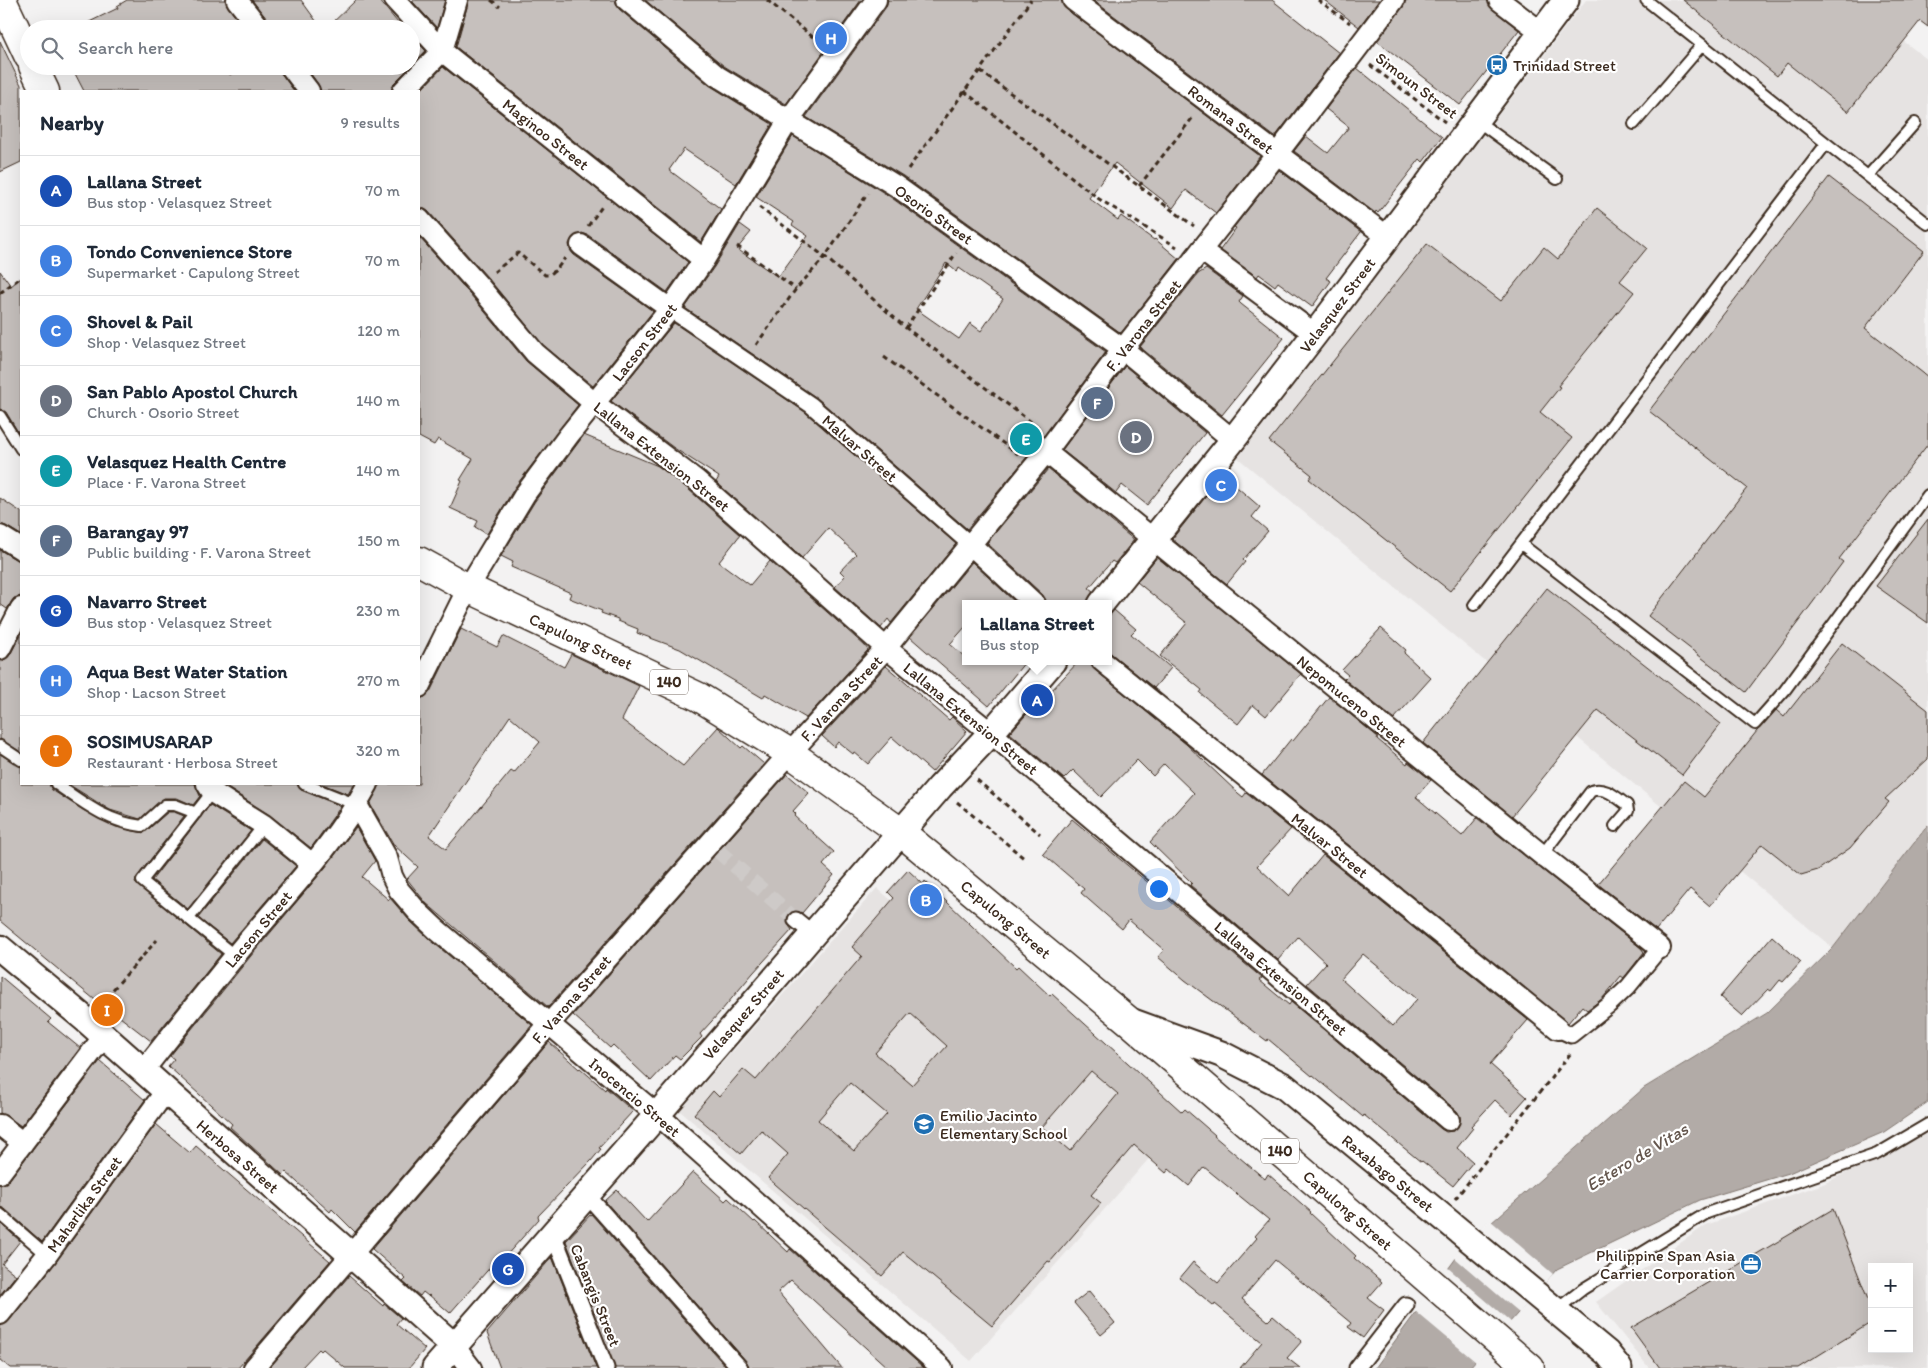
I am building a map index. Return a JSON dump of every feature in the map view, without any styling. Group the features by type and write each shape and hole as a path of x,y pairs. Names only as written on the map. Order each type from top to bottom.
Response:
{"main road":[{"path":"2,0 20,38"},
{"path":"37,75 45,90"},
{"name":"Capulong Street","path":"420,563 468,588 699,697 790,752 902,833 1130,1022 1530,1368"}],"street":[{"path":"237,0 253,20"},
{"name":"Maginoo Street","path":"395,0 413,20"},
{"path":"420,74 442,51 457,0"},
{"name":"Osorio Street","path":"626,0 717,76 887,181 1123,349 1233,440"},
{"name":"Lacson Street","path":"420,685 468,588 525,494 594,403 670,309 704,260 788,121 876,0"},
{"name":"Romana Street","path":"1073,0 1389,238"},
{"name":"F. Varona Street","path":"254,1368 549,1024 713,847 790,752 886,648 1046,453 1123,349 1277,154 1394,0"},
{"path":"1499,0 1541,32"},
{"name":"Velasquez Street","path":"1104,600 1233,440 1389,238 1566,0"},
{"name":"Maginoo Street","path":"420,27 442,51 704,260"},
{"path":"297,75 308,90"},
{"path":"404,90 419,75"},
{"name":"Lallana Extension Street","path":"420,220 479,286 535,354 594,403 696,480 886,648 990,733 1449,1120"},
{"path":"577,245 670,309"},
{"path":"1202,249 1315,334"},
{"name":"Malvar Street","path":"670,309 811,405 971,545 1031,600"},
{"name":"Nepomuceno Street","path":"1046,453 1542,855 1660,948"},
{"path":"0,536 20,549"},
{"path":"1,644 20,610"},
{"name":"Velasquez Street","path":"436,1368 657,1115 804,927 902,833 940,787 1049,665"},
{"name":"Malvar Street","path":"1107,665 1564,1032"},
{"name":"Lacson Street","path":"143,1071 312,864 357,805 367,785"},
{"path":"209,788 264,825 312,864"},
{"name":"Inocencio Street","path":"357,805 387,858 392,876 400,890 417,911 657,1115 942,1368"},
{"name":"Herbosa Street","path":"0,948 95,1028 454,1346 470,1368"},
{"path":"1564,1032 1615,999 1660,948"},
{"name":"Raxabago Street","path":"1130,1022 1221,1054 1284,1086 1536,1293 1607,1353 1619,1368"},
{"path":"0,1173 23,1143 95,1028"},
{"name":"Maharlika Street","path":"0,1314 47,1255 166,1092"},
{"path":"0,1125 23,1143"},
{"path":"587,1195 740,1368"},
{"name":"Cabangis Street","path":"553,1234 606,1368"},
{"path":"1357,1368 1406,1305"}],"lane":[{"path":"1646,0 1928,224"},
{"path":"1634,124 1702,45"},
{"path":"1868,176 1915,122"},
{"path":"1470,128 1556,179"},
{"path":"1474,605 1826,144"},
{"path":"0,416 20,447"},
{"path":"1521,544 1755,724 1785,690 1928,495"},
{"path":"0,746 20,759"},
{"path":"57,785 102,815 125,824 142,826 165,805 175,805 196,813"},
{"path":"307,785 357,805"},
{"path":"209,788 196,813 142,881 235,956"},
{"path":"1542,855 1591,791 1598,788 1627,805 1628,811 1614,826"},
{"path":"189,918 264,825"},
{"path":"1556,1310 1583,1289 1707,1213 1877,1154 1928,1124"},
{"path":"0,1214 47,1255"}],"path":[{"path":"491,0 500,7"},
{"path":"767,0 837,56"},
{"path":"745,360 796,289 825,257 980,71 1031,0"},
{"name":"Simoun Street","path":"1318,0 1367,36"},
{"name":"Simoun Street","path":"1354,53 1470,128"},
{"path":"980,71 1139,186 1202,249"},
{"path":"964,91 1099,199 1202,249"},
{"path":"1139,186 1207,100"},
{"path":"479,286 516,254 520,254 545,275 550,275 577,245 615,188"},
{"path":"744,195 825,257 1046,453"},
{"path":"720,234 796,289"},
{"path":"906,328 967,237"},
{"path":"0,293 20,278"},
{"path":"884,357 1046,453"},
{"path":"960,766 1040,834"},
{"path":"940,787 1025,859"},
{"path":"95,1028 157,940"},
{"path":"1441,1216 1571,1053 1564,1032"}],"shaded area":[{"path":"1586,0 1850,0 1928,60 1928,825 1833,948 1238,458"},
{"name":"Emilio Jacinto Elementary School","path":"877,888 1168,1137 971,1361 680,1111"},
{"name":"Philippine Span Asia Carrier Corporation","path":"1928,1133 1928,1368 1649,1368 1596,1302 1706,1225 1823,1184"}],"water":[{"name":"Estero de Vitas","path":"1928,825 1928,1102 1884,1132 1789,1173 1700,1200 1557,1269 1469,1368 1375,1368 1465,1246 1644,1088 1767,1013 1833,948"}],"pier":[{"path":"1490,1220 1553,1274 1519,1313 1454,1257 1463,1244"},
{"path":"1447,1267 1511,1322 1476,1362 1415,1311"}],"building":[{"path":"127,0 225,0 238,20 93,20 118,8 117,6"},
{"path":"252,0 301,0 315,20 267,20"},
{"path":"356,0 379,0 396,20 335,20"},
{"path":"413,0 445,0 437,28 413,2"},
{"path":"469,0 615,0 619,9 709,85 772,124 736,184 684,149 669,170 721,209 701,242 456,47"},
{"path":"645,0 861,0 786,104 724,66"},
{"path":"888,0 1061,0 1066,9 1260,156 1216,213 1186,190 1173,208 1115,163 1089,198 1118,220 1121,216 1155,239 1179,259 1121,333 903,176 806,117 886,7"},
{"path":"1093,0 1272,0 1339,53 1275,137"},
{"path":"1324,0 1379,0 1359,27"},
{"path":"1406,0 1487,0 1492,9 1519,30 1460,105 1377,41 1403,7"},
{"path":"1683,0 1928,0 1928,27 1920,21 1848,112 1787,63 1777,76"},
{"path":"0,41 21,85 21,90 20,162 0,172"},
{"path":"420,45 426,51 420,57"},
{"path":"443,67 688,262 667,292 588,235 582,233 572,238 569,244 570,250 574,255 653,311 593,386 543,345 488,278 428,211 420,207 420,91"},
{"path":"1357,68 1442,137 1423,162 1420,159 1378,213 1376,211 1375,213 1294,151 1306,136 1328,153 1349,127 1326,109"},
{"path":"76,75 282,75 293,90 83,90"},
{"path":"312,75 402,75 394,83 391,90 321,90"},
{"path":"793,136 889,196 1106,352 1037,445 967,529 817,398 685,308 714,267 740,224 751,232 737,249 778,277 808,236 792,225 794,222 756,197","holes":["946,263 957,272 959,268 1003,299 981,331 970,323 959,339 916,309"]},
{"path":"1279,170 1361,232 1326,278 1331,281 1312,307 1278,282 1275,286 1259,274 1257,277 1220,250 1236,228 1234,227"},
{"path":"1829,177 1924,251 1865,328 1928,377 1928,444 1839,559 1843,562 1746,692 1648,616 1747,488 1649,411"},
{"path":"1597,208 1647,248 1620,281 1634,292 1558,386 1560,387 1540,412 1572,438 1450,591 1309,479 1312,475 1269,441 1427,244 1501,301 1544,247 1558,259"},
{"path":"420,238 526,361 578,405 515,487 487,534 475,527 478,521 450,508 462,481 460,480 473,459 438,439 434,445 420,438"},
{"path":"1206,269 1243,296 1239,302 1284,338 1222,415 1140,347 1198,274"},
{"path":"0,271 11,286 20,279 20,435 6,412 0,409"},
{"path":"674,323 805,412 956,544 891,623 888,619 881,628 835,587 845,576 840,571 856,554 828,528 802,558 716,482 719,477 674,448 611,401"},
{"path":"1125,366 1205,433 1147,505 1122,485 1116,493 1062,450"},
{"path":"584,435 658,466 688,489 740,535 719,562 750,585 770,561 865,646 868,650 806,718 765,694 763,698 680,649 637,633 638,629 601,613 602,611 569,598 571,593 511,567 513,562 501,556 535,501"},
{"path":"1048,469 1134,540 1115,563 1112,561 1089,588 1093,591 1089,600 1045,600 1043,595 987,543"},
{"path":"1223,475 1260,507 1252,517 1268,531 1243,560 1245,562 1227,584 1172,539"},
{"path":"0,498 20,511 20,534 0,524"},
{"path":"1928,519 1928,623 1876,586"},
{"path":"0,550 20,561 20,596 14,598 7,609 0,604"},
{"path":"1157,557 1301,674 1266,716 1253,705 1238,724 1200,693 1202,690 1160,656 1187,623 1137,582"},
{"path":"972,562 1013,600 962,600 962,630 950,644 962,654 962,665 1023,665 989,706 910,637"},
{"path":"1547,588 1721,724 1682,775 1598,710 1512,816 1423,743"},
{"path":"1114,610 1136,629 1131,634 1171,668 1154,688 1112,654 1112,612"},
{"path":"1381,628 1406,650 1404,653 1431,678 1394,719 1344,679 1348,675 1342,670"},
{"path":"461,629 497,647 503,636 564,667 571,654 639,686 622,720 683,766 718,727 741,748 743,746 764,764 548,1007 426,903 407,879 418,867 394,845 370,804 380,785 420,785 420,699 430,692","holes":["510,716 540,742 514,773 511,771 446,849 429,836"]},
{"path":"20,636 20,751 0,739 0,663 10,655"},
{"path":"1842,643 1928,710 1928,759 1885,799 1889,802 1850,848 1818,870 1801,875 1762,844 1710,906 1690,889 1656,930 1598,884 1684,781 1704,797 1776,710 1784,717"},
{"path":"1075,665 1092,665 1095,670 1186,744 1238,793 1243,797 1246,793 1291,829 1257,866 1289,896 1323,855 1528,1020 1490,1064 1527,1097 1511,1115 1495,1100 1471,1126 1473,1128 1457,1148 1473,1162 1453,1186 1364,1115 1363,1117 1268,1039 1267,1041 1185,980 1158,957 1164,950 1129,920 1122,929 1081,893 1084,889 1043,854 1072,819 1262,978 1259,980 1289,1005 1291,1002 1441,1129 1446,1132 1453,1131 1458,1127 1460,1116 1457,1111 1307,984 1326,963 1298,937 1278,960 1190,885 1192,883 1150,842 1194,793 1164,764 1153,776 1137,760 1101,797 1073,770 1064,779 1010,733","holes":["1363,954 1417,999 1393,1026 1341,979"]},
{"path":"886,666 949,720 952,717 967,731 932,772 892,737 868,764 838,742 834,747 822,736"},
{"path":"1329,697 1378,737 1377,739 1407,764 1408,762 1431,780 1416,797 1462,836 1477,818 1641,948 1644,952 1624,978 1621,976 1602,999 1587,1010 1582,1006 1568,1023 1262,775"},
{"path":"0,754 20,766 20,785 50,785 52,790 83,810 116,827 144,833 168,812 184,816 137,877 135,883 221,954 151,1041 120,1017 118,1019 0,921"},
{"path":"787,774 809,793 793,811 796,814 794,816 834,852 823,865 834,875 802,913 793,911 788,914 787,923 792,930 700,1034 702,1037 680,1059 675,1055 651,1081 613,1045 610,1048 573,1015"},
{"path":"70,785 195,785 200,796 193,805 177,798 164,798 140,819 110,810"},
{"path":"223,785 298,785 301,790 341,806 311,848 271,816"},
{"path":"325,785 353,785 348,794"},
{"path":"210,805 251,831 188,909 152,880"},
{"path":"356,827 375,861 362,877 389,900 390,898 428,938 532,1025 355,1232 332,1209 330,1212 286,1172 283,1175 230,1127 232,1124 168,1066 174,1059 170,1056 325,868"},
{"path":"262,839 296,866 230,943 198,918"},
{"name":"Emilio Jacinto Elementary School","path":"908,870 923,884 925,881 1016,968 1018,966 1050,996 1052,994 1182,1112 1185,1109 1265,1179 1268,1174 1311,1212 1356,1256 1354,1258 1382,1282 1368,1298 1384,1310 1363,1338 1348,1327 1351,1323 1275,1260 1242,1299 1268,1321 1273,1316 1302,1341 1287,1358 1300,1368 1240,1368 1262,1342 1180,1278 1193,1262 1218,1283 1257,1238 1255,1236 1269,1220 1204,1167 1189,1186 1169,1169 1166,1173 1134,1145 1091,1195 1101,1203 992,1326 903,1252 882,1276 768,1178 788,1154 761,1130 741,1154 694,1114 713,1091 719,1097 743,1069 756,1080 862,956 852,947 894,898 888,892","holes":["910,1013 947,1046 912,1085 875,1053","1091,1071 1118,1094 1070,1151 1042,1127","850,1083 887,1114 854,1151 818,1120"]},
{"path":"1772,936 1801,962 1783,982 1780,980 1771,991 1768,989 1742,1016 1720,997"},
{"path":"0,976 51,1019 48,1022 80,1048 21,1126 0,1113"},
{"path":"549,1042 579,1069 605,1090 606,1088 633,1111 599,1148 601,1149 591,1161 538,1216 539,1219 504,1258 501,1255 450,1313 429,1295 423,1292 420,1296 403,1282 406,1279 372,1249"},
{"path":"100,1061 145,1100 42,1242 5,1209 0,1207 0,1185 9,1180"},
{"path":"156,1124 190,1153 196,1146 330,1261 238,1368 10,1368 0,1360 0,1326 9,1321 56,1262"},
{"path":"693,1172 725,1201 728,1198 788,1252 790,1249 924,1368 888,1368 791,1280 778,1292 842,1368 749,1368 747,1362 605,1201 617,1190 647,1222"},
{"name":"Philippine Span Asia Carrier Corporation","path":"1833,1209 1868,1300 1868,1324 1798,1368 1660,1368 1631,1328"},
{"path":"591,1214 727,1368 615,1368 566,1241"},
{"path":"0,1223 20,1241 2,1264 16,1275 0,1295"},
{"path":"552,1257 596,1368 500,1368 487,1333"},
{"path":"349,1276 383,1306 384,1304 401,1318 396,1324 425,1349 409,1368 345,1368 323,1349 321,1351 319,1349 301,1368 273,1368 271,1366"},
{"path":"1089,1291 1115,1323 1101,1335 1074,1303"}],"tunnel":[{"path":"717,850 796,920"}],"place":[{"name":"Aqua Best Water Station","path":"831,38"},
{"name":"Trinidad Street","path":"1497,65"},
{"name":"Barangay 97","path":"1097,403"},
{"name":"San Pablo Apostol Church","path":"1136,437"},
{"name":"Velasquez Health Centre","path":"1026,439"},
{"name":"Shovel & Pail","path":"1221,485"},
{"name":"Lallana Street","path":"1037,700"},
{"name":"Tondo Convenience Store","path":"926,900"},
{"name":"SOSIMUSARAP","path":"107,1010"},
{"name":"Emilio Jacinto Elementary School","path":"924,1124"},
{"name":"Philippine Span Asia Carrier Corporation","path":"1751,1264"},
{"name":"Navarro Street","path":"508,1269"}]}
